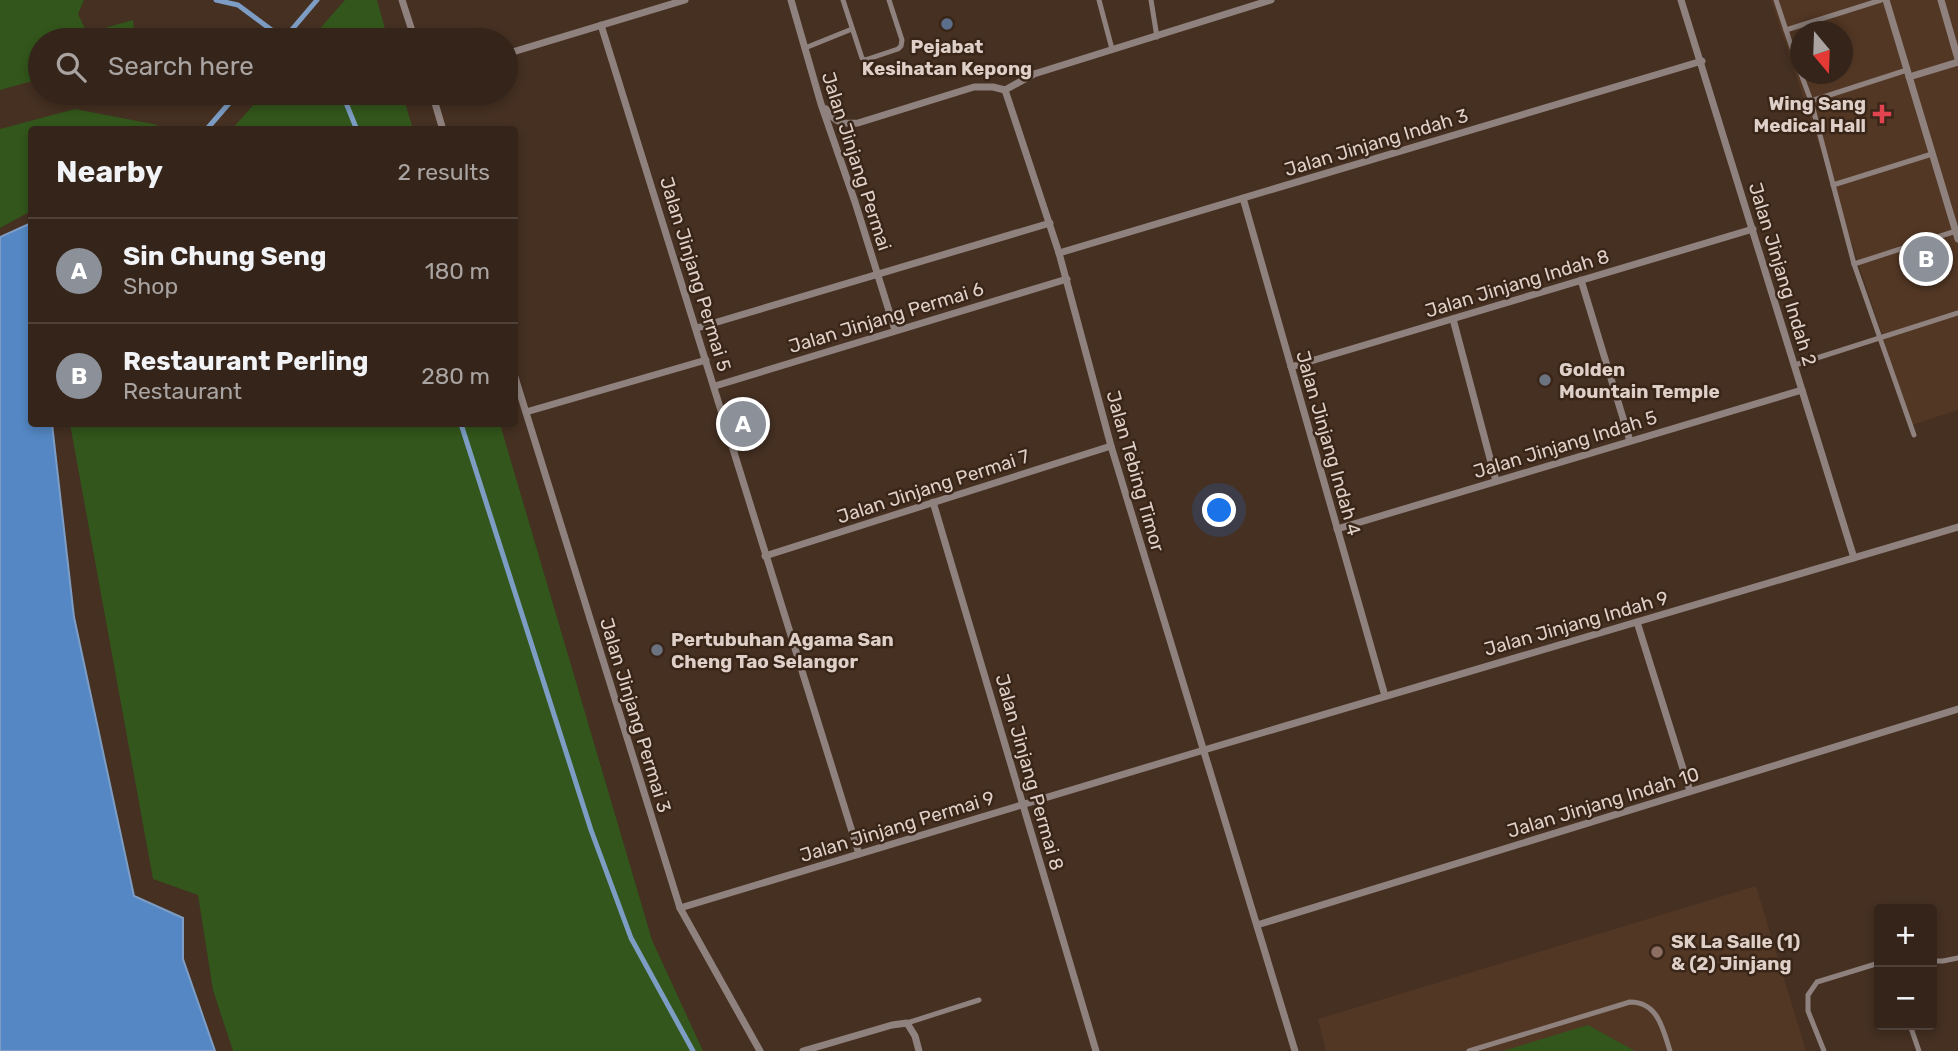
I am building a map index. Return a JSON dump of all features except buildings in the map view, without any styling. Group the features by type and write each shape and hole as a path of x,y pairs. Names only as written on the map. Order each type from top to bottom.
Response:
{"street":[{"path":"402,0 411,28"},
{"path":"518,50 685,0"},
{"name":"Jalan Jinjang Permai","path":"791,0 821,104 895,330"},
{"path":"821,104 833,118 843,124 850,124 974,88 984,86 1005,90 1034,74 1271,0"},
{"name":"Jalan Jinjang Indah 2","path":"1681,0 1854,558"},
{"path":"1884,0 1957,235"},
{"path":"1908,74 1958,61 1941,0"},
{"name":"Jalan Jinjang Permai 5","path":"601,25 859,854"},
{"name":"Jalan Jinjang Indah 3","path":"1059,253 1702,61"},
{"name":"Jalan Tebing Timor","path":"1005,90 1067,279 1111,446 1295,1051"},
{"path":"436,105 442,126"},
{"name":"Jalan Jinjang Indah 4","path":"1243,198 1385,696"},
{"path":"697,328 1050,223"},
{"name":"Jalan Jinjang Indah 8","path":"1291,367 1753,229"},
{"name":"Jalan Jinjang Permai 6","path":"715,386 1067,279"},
{"path":"1581,280 1630,442"},
{"path":"1453,319 1496,481"},
{"path":"526,412 706,360"},
{"name":"Jalan Jinjang Permai 3","path":"518,387 680,908 760,1051"},
{"name":"Jalan Jinjang Indah 5","path":"1337,529 1802,390"},
{"name":"Jalan Jinjang Permai 7","path":"765,556 1111,446"},
{"name":"Jalan Jinjang Permai 8","path":"933,502 1096,1051"},
{"name":"Jalan Jinjang Indah 9","path":"1204,750 1958,527"},
{"path":"1637,622 1690,792"},
{"name":"Jalan Jinjang Indah 10","path":"1257,925 1958,709"},
{"name":"Jalan Jinjang Permai 9","path":"680,908 1204,750"},
{"path":"803,1051 907,1023 915,1036 919,1051"}],"lane":[{"path":"843,0 862,58 865,60 901,46 902,40 889,0"},
{"path":"1098,0 1112,49"},
{"path":"1151,0 1157,37"},
{"path":"1776,0 1790,41"},
{"path":"1786,30 1884,0"},
{"path":"805,48 852,29"},
{"path":"1811,101 1908,74"},
{"path":"1805,84 1854,264 1914,435"},
{"path":"1833,185 1932,154"},
{"path":"1854,264 1957,235"},
{"path":"1795,365 1958,313"},
{"path":"1937,961 1958,958"},
{"path":"1824,1051 1808,1011 1808,995 1817,982 1874,965"},
{"path":"907,1023 979,1000"},
{"path":"1469,1051 1630,1002 1640,1002 1649,1006 1658,1017 1670,1051"},
{"path":"1912,1030 1919,1051"}],"shaded area":[{"path":"1771,0 1958,0 1958,410 1912,425 1799,84 1853,84 1853,21 1790,21 1790,57"},
{"name":"SK La Salle (1) & (2) Jinjang","path":"1756,886 1806,1051 1326,1051 1318,1019"}],"green space":[{"path":"0,0 84,0 78,14 85,28 28,28 28,82 0,90"},
{"path":"345,0 377,0 385,28 320,28"},
{"path":"133,20 134,28 105,28"},
{"path":"253,105 406,105 412,126 235,126"},
{"path":"75,109 158,125 28,126 28,213 0,228 0,129"},
{"path":"71,427 501,427 652,940 703,1051 233,1051 213,990 198,895 153,879"},
{"path":"1588,1025 1635,1051 1503,1051"}],"water":[{"path":"28,224 28,427 52,427 74,617 134,896 183,918 183,959 215,1051 0,1051 0,237"}],"waterway":[{"path":"216,0 238,5 269,28"},
{"path":"293,28 317,0"},
{"path":"209,126 228,105"},
{"path":"347,105 355,126"},
{"path":"462,427 591,830 631,938 693,1051"}],"place":[{"name":"Pejabat Kesihatan Kepong","path":"947,24"},
{"name":"Wing Sang Medical Hall","path":"1882,114"},
{"name":"Restaurant Perling","path":"1926,259"},
{"name":"Golden Mountain Temple","path":"1545,380"},
{"name":"Sin Chung Seng","path":"743,424"},
{"name":"Pertubuhan Agama San Cheng Tao Selangor","path":"657,650"},
{"name":"SK La Salle (1) & (2) Jinjang","path":"1657,952"}]}
